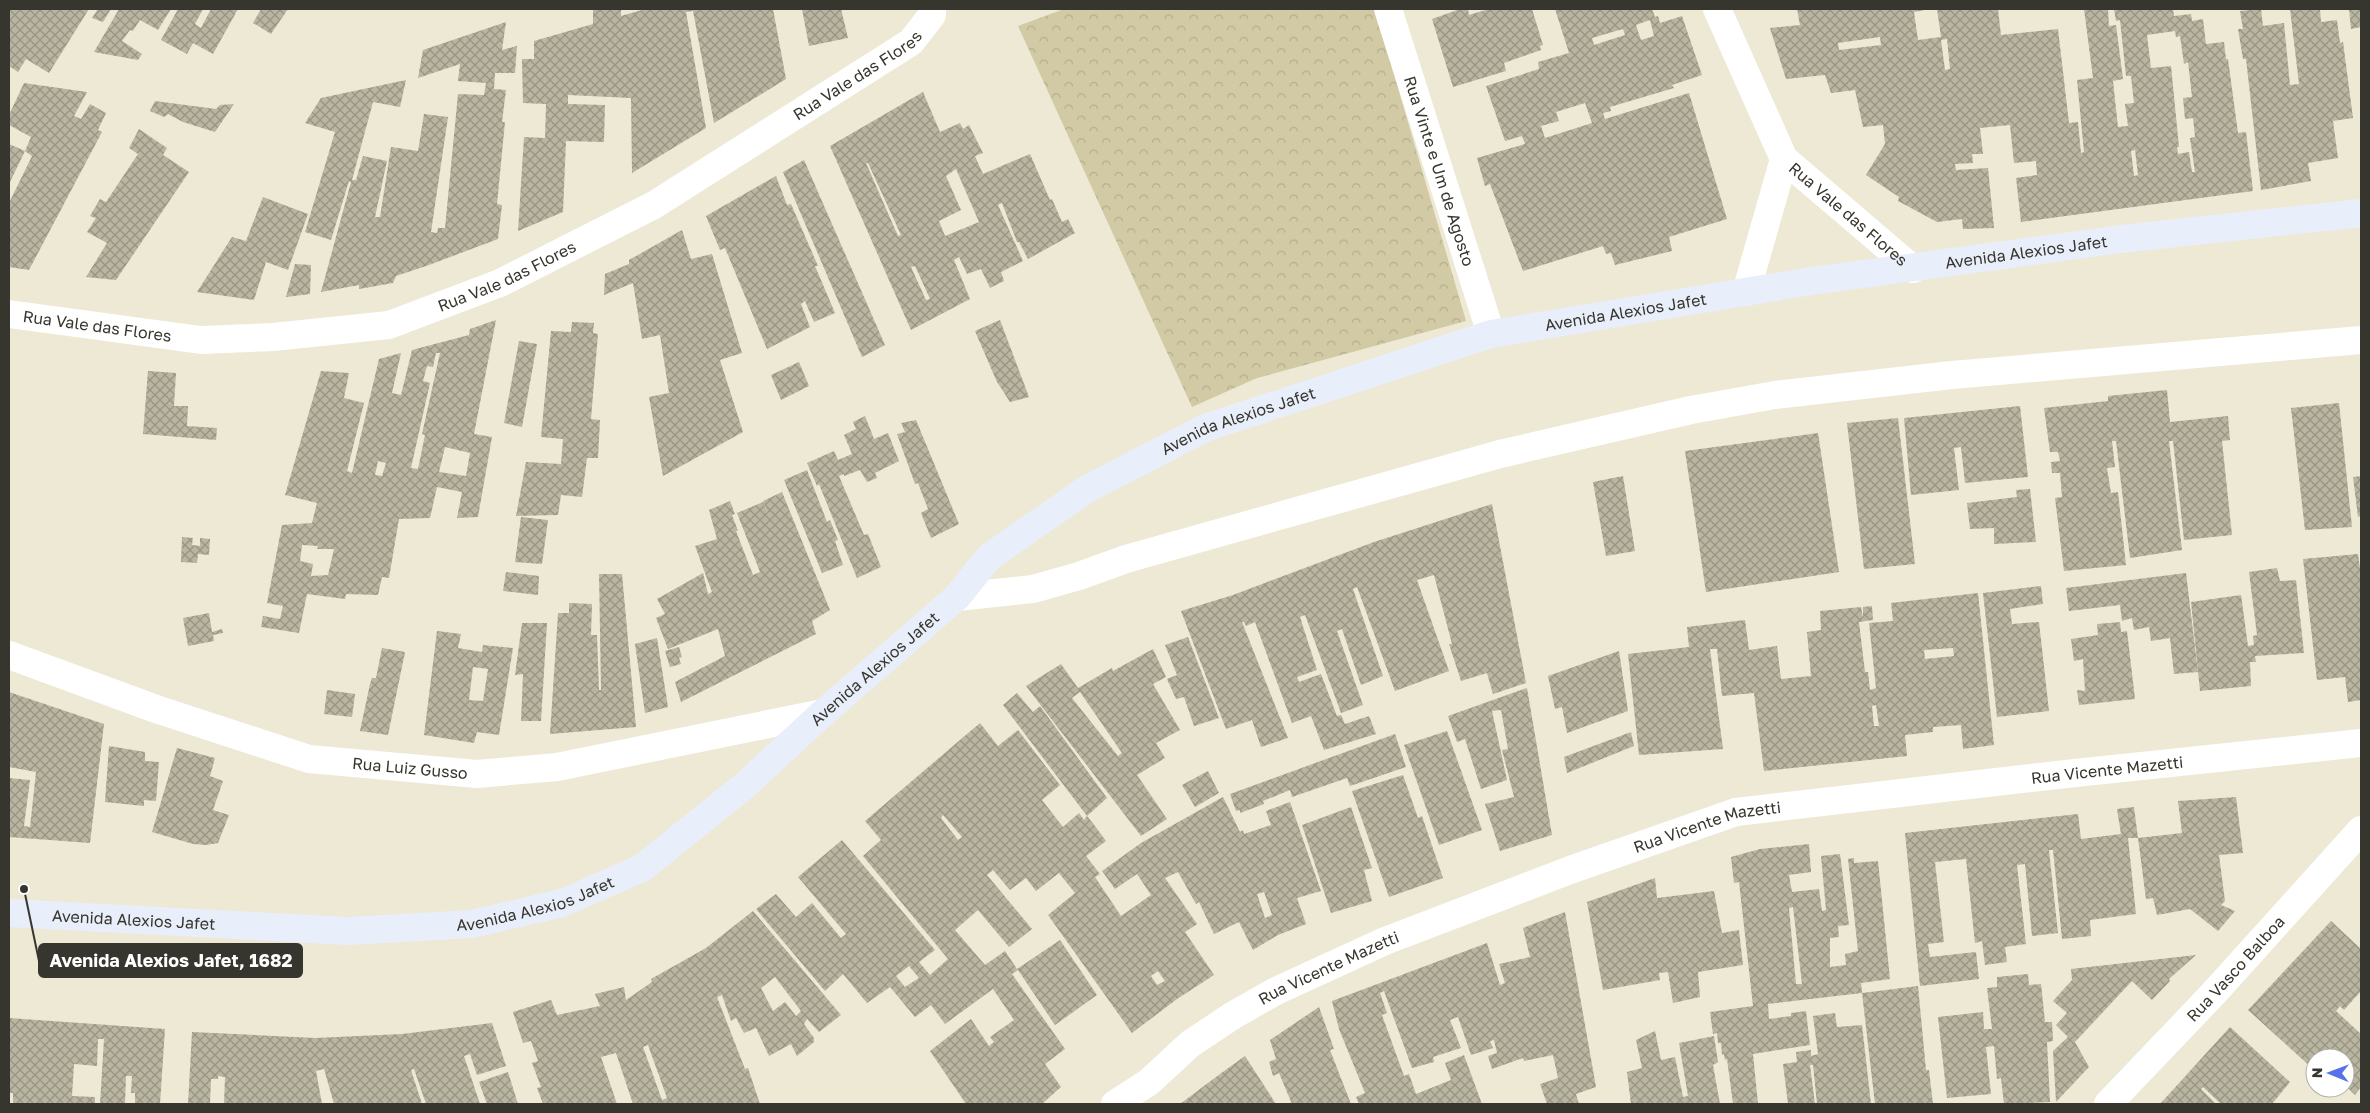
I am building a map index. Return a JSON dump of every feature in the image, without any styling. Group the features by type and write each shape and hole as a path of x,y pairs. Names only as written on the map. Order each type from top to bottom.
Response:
{"main road":[{"name":"Avenida Alexios Jafet","path":"9,913 349,931 472,924 562,903 642,868 744,786 822,713 957,597 989,557 1088,489 1205,428 1491,334 1812,281 1913,269 2121,239 2361,213"}],"street":[{"name":"Rua Vale das Flores","path":"9,314 201,340 273,337 390,324 500,283 654,205 911,42 932,16 932,9"},
{"name":"Rua Vinte e Um de Agosto","path":"1388,9 1491,334"},
{"name":"Rua Vale das Flores","path":"1717,9 1784,159 1913,269"},
{"name":"Rua Vale das Flores","path":"1746,292 1784,159"},
{"path":"957,597 1033,588 1079,576 1126,559 1500,454 1691,410 1775,395 1952,374 2361,340"},
{"name":"Rua Luiz Gusso","path":"9,655 156,710 309,759 477,774 557,767 822,713"},
{"name":"Rua Vicente Mazetti","path":"1115,1104 1149,1082 1190,1044 1232,1016 1285,987 1385,941 1570,870 1736,812 2361,743"},
{"name":"Rua Vasco Balboa","path":"2108,1104 2214,994 2361,830"}],"green space":[{"path":"1064,9 1375,9 1466,321 1257,378 1192,407 1018,26"}],"building":[{"path":"9,9 89,9 49,73 26,59 18,72 9,66"},
{"path":"98,9 111,9 103,22 92,18"},
{"path":"119,9 171,9 158,30 140,20 133,31 130,30 122,41 142,54 138,60 94,52"},
{"path":"178,9 203,9 195,24 201,28 211,9 238,9 213,54 193,43 187,54 161,40"},
{"path":"261,9 288,9 271,34 253,23"},
{"path":"593,9 621,9 621,16 645,9 773,9 786,79 714,123 693,11 686,12 706,128 632,173 631,98 568,95 568,104 605,105 604,142 566,141 563,212 518,231 524,137 545,138 546,104 523,103 522,59 534,59 534,41 593,24"},
{"path":"802,9 841,9 848,38 809,46"},
{"path":"1460,9 1468,9 1469,15 1489,9 1532,9 1543,45 1540,46 1541,50 1504,63 1506,71 1453,87 1432,19"},
{"path":"1555,9 1652,9 1655,17 1658,16 1660,23 1682,16 1702,75 1672,85 1674,88 1610,107 1611,111 1603,113 1605,119 1689,93 1727,219 1669,237 1672,251 1615,265 1611,253 1606,254 1603,246 1523,271 1490,184 1485,186 1477,158 1525,144 1522,136 1505,141 1486,86 1539,69 1538,62 1569,53","holes":["1650,20 1654,36 1641,40 1636,25","1623,29 1625,35 1594,45 1592,38","1585,103 1592,123 1545,138 1541,126 1559,121 1556,112"]},
{"path":"1797,9 1931,9 1914,12 1918,40 1941,37 1937,9 1998,9 2001,35 2058,29 2069,123 2078,122 2081,153 2084,152 2077,80 2093,78 2084,9 2108,9 2109,26 2116,25 2123,79 2113,81 2118,127 2128,126 2125,104 2134,103 2131,76 2126,76 2120,20 2116,21 2114,9 2173,9 2174,16 2191,14 2192,21 2203,19 2206,44 2224,42 2238,133 2246,132 2253,191 2021,222 2016,178 2037,175 2036,161 2014,163 2010,125 1980,128 1983,154 1972,154 1973,163 1955,164 1956,170 1988,168 1994,228 1963,229 1962,219 1937,222 1898,201 1899,197 1866,175 1885,144 1883,125 1863,127 1855,90 1831,93 1825,75 1786,79 1770,28 1800,25","holes":["2175,31 2176,37 2180,36 2184,64 2188,62 2192,97 2183,98 2185,119 2193,118 2195,137 2190,138 2195,172 2192,172 2189,152 2178,154 2177,147 2179,147 2171,66 2151,68 2147,35","1880,37 1881,45 1839,50 1838,43","1947,39 1950,69 1945,70 1941,40","2135,150 2138,175 2134,176 2131,151"]},
{"path":"2261,9 2263,26 2284,23 2290,85 2299,84 2290,9 2320,9 2321,22 2337,20 2340,43 2343,42 2353,118 2333,121 2338,158 2308,163 2311,181 2261,190 2246,59 2243,59 2238,29 2243,29 2240,11"},
{"path":"2349,9 2361,9 2361,27 2351,29"},
{"path":"506,22 502,50 517,46 515,73 495,73 494,89 506,90 502,122 505,122 497,204 502,205 498,239 396,276 393,283 359,289 359,285 321,292 351,182 349,181 331,240 305,232 335,132 305,123 321,98 406,80 400,107 373,102 352,180 356,180 363,156 387,161 375,217 380,217 391,147 418,151 424,114 448,117 431,232 437,233 438,228 445,228 458,94 484,95 486,83 458,81 460,64 418,78 423,50"},
{"path":"24,83 87,92 74,116 81,119 90,104 106,113 98,130 102,132 29,270 9,267 9,203 32,156 25,151 31,137 9,125 9,115"},
{"path":"923,92 940,132 960,123 963,129 969,125 983,153 975,156 983,174 1030,154 1062,222 1068,219 1075,233 1028,259 1019,242 1017,242 1002,203 998,205 1023,261 1001,272 1004,281 990,288 981,269 967,274 959,257 954,260 970,299 911,330 830,146","holes":["866,163 868,163 901,235 898,236","956,169 979,222 945,236 939,221 961,210 946,176","915,266 930,299 926,300 911,267"]},
{"path":"155,101 216,109 220,105 234,104 215,132 183,122 168,114 164,117 150,111"},
{"path":"139,129 167,148 163,155 189,172 116,280 86,277 107,243 87,232 96,218 90,216 100,199 106,202 138,154 129,148"},
{"path":"9,144 25,151 9,184"},
{"path":"804,160 885,345 862,357 783,172"},
{"path":"776,176 787,205 791,204 818,266 815,266 835,313 814,322 805,301 801,304 810,327 767,349 725,248 720,250 706,216"},
{"path":"263,197 308,214 288,270 266,262 254,300 197,292 232,237 246,241"},
{"path":"682,230 691,259 712,254 742,353 720,360 743,432 663,476 649,397 669,393 660,335 642,339 633,283 604,295 605,274 629,264 629,260"},
{"path":"295,264 311,265 310,294 286,297"},
{"path":"496,320 474,434 492,437 478,517 457,518 462,492 437,487 430,518 399,519 389,578 382,577 378,595 346,594 345,599 307,594 299,633 261,627 263,616 280,619 283,606 267,603 282,525 312,523 317,503 285,495 321,371 349,373 344,398 364,403 347,471 352,473 379,359 401,353 392,393 401,395 412,350 469,335 470,329","holes":["436,353 440,353 422,434 425,435 418,469 411,468 430,383 423,381 427,366 433,367","445,447 470,453 466,476 439,472","378,461 386,463 382,476 375,475","302,545 318,546 317,549 334,549 328,575 311,576 313,564 300,561"]},
{"path":"1000,320 1029,397 1010,402 997,382 975,331"},
{"path":"572,322 594,323 593,333 598,334 591,419 600,420 598,458 587,458 582,497 561,495 558,515 516,516 526,462 561,464 563,439 541,437 551,331 571,332"},
{"path":"519,341 537,344 522,427 504,423"},
{"path":"799,362 809,386 781,400 771,375"},
{"path":"148,371 176,373 174,406 188,406 187,426 217,428 216,440 143,434"},
{"path":"2167,390 2170,422 2228,416 2230,440 2222,441 2232,535 2184,540 2173,441 2169,441 2182,550 2130,558 2116,441 2112,441 2115,467 2107,468 2111,493 2118,492 2126,565 2064,571 2055,498 2062,497 2060,473 2052,473 2051,462 2060,461 2058,452 2050,452 2044,408 2108,401 2108,396"},
{"path":"2339,403 2352,527 2305,530 2291,408"},
{"path":"2020,406 2028,477 1965,483 1961,447 1954,448 1959,490 1911,495 1904,418"},
{"path":"865,416 874,439 888,433 899,461 875,473 877,478 867,482 860,470 839,476 864,535 868,534 881,567 857,578 819,484 817,486 807,463 834,451 838,460 852,454 844,435 856,429 853,422"},
{"path":"1898,418 1915,564 1864,569 1847,423"},
{"path":"916,420 959,524 931,538 921,513 928,509 918,483 915,484 897,434 905,432 901,423"},
{"path":"1818,433 1839,572 1706,592 1685,451"},
{"path":"807,470 827,522 830,520 838,540 835,541 843,565 822,573 784,480"},
{"path":"1623,476 1635,551 1606,556 1593,482"},
{"path":"2361,476 2361,516 2358,517 2353,477"},
{"path":"2030,489 2036,542 1994,544 1994,528 1970,529 1967,503 2017,497 2016,490"},
{"path":"782,492 830,610 812,621 816,634 681,702 675,682 725,656 718,629 668,649 656,618 665,614 657,599 703,573 708,594 712,592 695,546 717,539 709,510 730,501 735,514 732,515 738,531 736,531 753,575 760,572 737,513 763,502 770,518 763,501"},
{"path":"1492,504 1526,683 1493,694 1487,673 1461,681 1449,644 1452,644 1434,575 1417,580 1449,671 1395,691 1357,587 1353,589 1383,676 1361,685 1342,629 1337,631 1363,705 1341,713 1305,615 1300,617 1317,670 1297,677 1299,682 1321,674 1337,716 1341,715 1345,724 1369,716 1376,734 1324,750 1311,716 1292,723 1255,622 1246,626 1242,622 1288,738 1261,747 1252,720 1226,729 1181,611 1233,595 1374,542"},
{"path":"521,517 548,520 542,564 515,562"},
{"path":"182,537 193,538 192,545 200,546 200,538 210,539 209,555 198,554 197,563 181,562"},
{"path":"2358,554 2361,576 2361,700 2348,702 2345,677 2317,680 2303,559"},
{"path":"2277,568 2280,581 2296,580 2304,653 2255,656 2256,662 2250,662 2251,686 2200,691 2191,602 2241,595 2248,646 2254,645 2253,636 2257,635 2249,572"},
{"path":"506,572 539,576 538,595 503,591"},
{"path":"2186,573 2198,672 2174,674 2170,638 2151,641 2149,627 2134,630 2132,618 2122,621 2120,605 2069,611 2066,588"},
{"path":"599,574 622,574 636,727 550,734 558,613 569,613 569,603 592,604 591,635 597,635 599,690 601,690"},
{"path":"2041,586 2043,604 2010,609 2012,624 2039,622 2049,711 1997,717 1983,593"},
{"path":"1978,593 1994,745 1963,749 1961,725 1933,727 1933,732 1905,735 1907,756 1764,771 1754,693 1722,696 1717,649 1710,649 1723,749 1639,755 1628,654 1689,647 1687,627 1745,620 1749,650 1777,646 1781,679 1811,676 1807,632 1821,630 1820,611 1861,607 1863,618 1863,607 1872,606 1873,620 1859,622 1865,672 1868,672 1870,690 1876,688 1869,623 1893,621 1891,603","holes":["1953,648 1954,656 1925,659 1924,650","1876,705 1879,726 1874,726 1872,706"]},
{"path":"209,613 212,632 222,629 223,633 213,635 214,641 188,646 183,618"},
{"path":"2120,622 2121,632 2127,631 2135,699 2079,705 2077,690 2085,691 2083,659 2074,661 2071,639 2098,635 2097,624"},
{"path":"522,623 547,623 541,721 521,721 523,674 515,675"},
{"path":"437,631 461,634 458,648 482,652 483,645 513,648 499,735 477,732 474,743 424,735","holes":["473,667 488,669 483,701 469,700"]},
{"path":"1188,637 1219,718 1194,726 1184,697 1176,699 1167,679 1177,675 1165,645"},
{"path":"657,638 668,707 645,713 635,644"},
{"path":"679,647 682,657 679,658 681,664 670,667 665,651"},
{"path":"382,648 405,652 388,735 360,731 370,684 372,678 376,678"},
{"path":"1153,649 1166,677 1153,684 1180,730 1156,743 1165,758 1137,775 1167,819 1141,836 1026,686 1061,664 1078,688 1112,668 1113,671","holes":["1080,692 1122,753 1118,756 1072,698"]},
{"path":"1619,651 1628,711 1567,733 1562,707 1555,709 1548,676"},
{"path":"1527,688 1552,835 1500,851 1485,804 1514,797 1502,750 1508,749 1501,710 1492,711 1507,780 1481,789 1465,739 1457,742 1448,716"},
{"path":"327,690 355,694 352,717 324,714"},
{"path":"9,692 104,724 90,843 9,837 9,778 30,780 24,826 30,827 36,772 9,767"},
{"path":"1017,693 1033,712 1040,706 1107,798 1087,816 1003,705"},
{"path":"980,723 998,746 1018,730 1060,785 1042,800 1063,827 1079,813 1084,820 1087,816 1106,841 1086,856 1100,874 1095,877 1121,916 1151,895 1137,874 1115,889 1102,871 1141,843 1223,797 1240,832 1243,830 1244,834 1271,825 1266,811 1290,802 1321,891 1297,898 1306,924 1278,935 1253,950 1239,922 1214,934 1199,902 1196,904 1178,872 1165,878 1197,924 1185,932 1214,975 1177,999 1132,1033 1048,915 1075,893 1059,873 1036,891 1026,878 1010,890 993,870 987,875 1032,929 1009,947 978,910 955,930 985,965 1005,951 1017,969 1060,940 1097,995 1055,1025 1018,970 1012,974 1065,1049 1045,1064 1061,1087 1042,1104 966,1104 930,1051 971,1019 989,1046 994,1042 990,1037 1014,1020 993,989 945,1024 931,1005 915,1017 890,987 867,1003 843,974 825,991 756,909 776,894 796,917 812,903 841,938 846,934 798,877 842,840 935,950 919,962 930,975 948,959 863,856 881,840 865,821","holes":["943,815 962,837 958,840 941,818","1264,892 1272,915 1265,918 1257,894","909,966 919,978 905,987 896,976","1158,971 1165,981 1157,985 1151,976"]},
{"path":"1447,731 1482,830 1439,845 1404,745"},
{"path":"1631,732 1634,746 1567,773 1564,757"},
{"path":"1395,734 1406,767 1350,786 1347,778 1292,797 1290,790 1263,801 1264,804 1240,813 1240,810 1236,811 1230,794"},
{"path":"109,746 145,752 145,761 159,762 156,801 144,800 144,806 105,802"},
{"path":"177,748 215,758 210,776 223,781 213,810 229,815 218,843 206,845 193,844 152,832"},
{"path":"1208,771 1219,793 1195,807 1182,785"},
{"path":"1403,775 1418,818 1422,816 1443,878 1389,897 1352,791"},
{"path":"2236,797 2243,853 2219,855 2225,901 2221,905 2235,911 2218,931 2190,909 2157,915 2153,898 2146,899 2138,838 2182,833 2178,801"},
{"path":"1351,807 1372,868 1364,870 1372,901 1331,913 1302,825"},
{"path":"2134,807 2138,838 2128,838 2136,914 2090,920 2091,936 2062,939 2053,850 2049,850 2058,933 2032,936 2025,864 2017,865 2026,944 2005,947 2007,962 1985,965 1982,941 1975,943 1966,859 1935,862 1944,942 1928,944 1930,957 1976,952 1979,979 1920,986 1905,833 2078,814 2081,839 2121,834 2117,809"},
{"path":"1809,844 1811,872 1789,875 1792,892 1819,889 1822,911 1826,910 1821,856 1840,854 1849,925 1838,926 1839,937 1830,938 1830,967 1846,965 1845,954 1858,951 1848,859 1854,858 1854,863 1878,861 1890,979 1861,983 1862,993 1768,1004 1769,1019 1791,1016 1791,1013 1806,1011 1810,1045 1753,1054 1758,1104 1733,1104 1727,1059 1725,1060 1724,1054 1722,1055 1721,1043 1718,1043 1717,1033 1713,1034 1710,1012 1753,1006 1739,882 1734,883 1731,857 1760,849","holes":["1793,907 1802,984 1796,984 1789,908"]},
{"path":"1655,878 1657,898 1714,891 1722,933 1739,930 1743,965 1698,972 1700,997 1673,1003 1668,972 1659,973 1660,980 1603,990 1587,902"},
{"path":"753,911 841,1015 819,1032 807,1019 804,1024 814,1038 814,1042 797,1056 791,1044 769,1056 756,1028 744,1033 736,1018 731,1021 722,995 717,997 745,1069 748,1068 760,1104 633,1104 616,1053 601,1057 617,1104 543,1104 537,1088 541,1087 532,1063 538,1061 531,1041 523,1043 513,1012 551,1000 557,1015 600,1006 595,994 624,987 626,1000 652,982 651,979 706,948","holes":["775,977 801,1011 796,1016 785,1002 773,1011 761,988","648,1045 667,1098 662,1100 643,1047"]},
{"path":"1565,912 1596,1087 1576,1094 1579,1104 1547,1104 1540,1084 1558,1078 1553,1055 1524,1061 1523,1058 1492,1069 1488,1056 1497,1053 1494,1040 1490,1041 1493,1048 1471,1055 1458,1017 1450,1020 1461,1048 1433,1057 1434,1062 1412,1068 1384,991 1380,993 1387,1013 1382,1015 1404,1076 1409,1074 1416,1094 1451,1080 1445,1063 1464,1055 1482,1104 1359,1104 1356,1097 1365,1093 1339,1029 1332,1001 1487,943 1500,985 1505,983 1499,964 1530,957 1523,928"},
{"path":"2331,921 2361,949 2361,991 2344,1010 2340,1006 2336,1011 2361,1034 2361,1087 2355,1095 2355,1048 2305,1048 2305,1062 2248,1010"},
{"path":"2196,955 2169,979 2170,981 2152,1000 2132,981 2075,1042 2089,1067 2056,1102 2053,1051 2068,1037 2056,1025 2067,1013 2053,1001 2072,980 2071,969"},
{"path":"2028,974 2029,985 2041,984 2045,1022 2052,1022 2053,1041 2047,1042 2050,1102 2004,1104 2001,1078 1997,1079 1994,1046 1986,1047 1991,1094 1947,1098 1938,1017 1983,1012 1984,1029 1992,1029 1987,988 1997,987 1997,977"},
{"path":"1918,986 1926,1070 1929,1070 1933,1104 1875,1104 1862,993"},
{"path":"1319,1007 1334,1049 1330,1050 1351,1104 1292,1104 1279,1073 1273,1076 1269,1062 1276,1059 1270,1040"},
{"path":"1835,1013 1837,1027 1862,1025 1871,1104 1817,1104 1813,1065 1810,1065 1815,1104 1788,1104 1783,1064 1797,1062 1796,1052 1811,1050 1811,1056 1818,1054 1813,1016"},
{"path":"9,1018 165,1029 160,1104 135,1104 135,1093 131,1093 132,1076 126,1076 125,1104 100,1104 104,1039 98,1039 97,1066 74,1064 72,1096 95,1097 95,1104 13,1104 13,1093 9,1093"},
{"path":"492,1023 506,1066 477,1075 470,1054 464,1056 480,1104 426,1104 414,1069 411,1070 422,1104 334,1104 324,1069 316,1071 322,1104 224,1104 225,1077 218,1076 218,1079 211,1079 210,1104 188,1104 192,1032 315,1038 402,1034"},
{"path":"2230,1027 2290,1082 2272,1104 2221,1104 2203,1087 2201,1089 2216,1104 2160,1104"},
{"path":"1655,1031 1661,1060 1675,1057 1683,1097 1688,1096 1679,1043 1714,1036 1718,1062 1713,1065 1720,1104 1631,1104 1627,1072 1642,1068 1636,1040"},
{"path":"1245,1056 1276,1104 1180,1104 1220,1074"},
{"path":"508,1072 518,1104 487,1104 479,1082"}],"place":[{"name":"Avenida Alexios Jafet, 1682","path":"24,889"}]}
